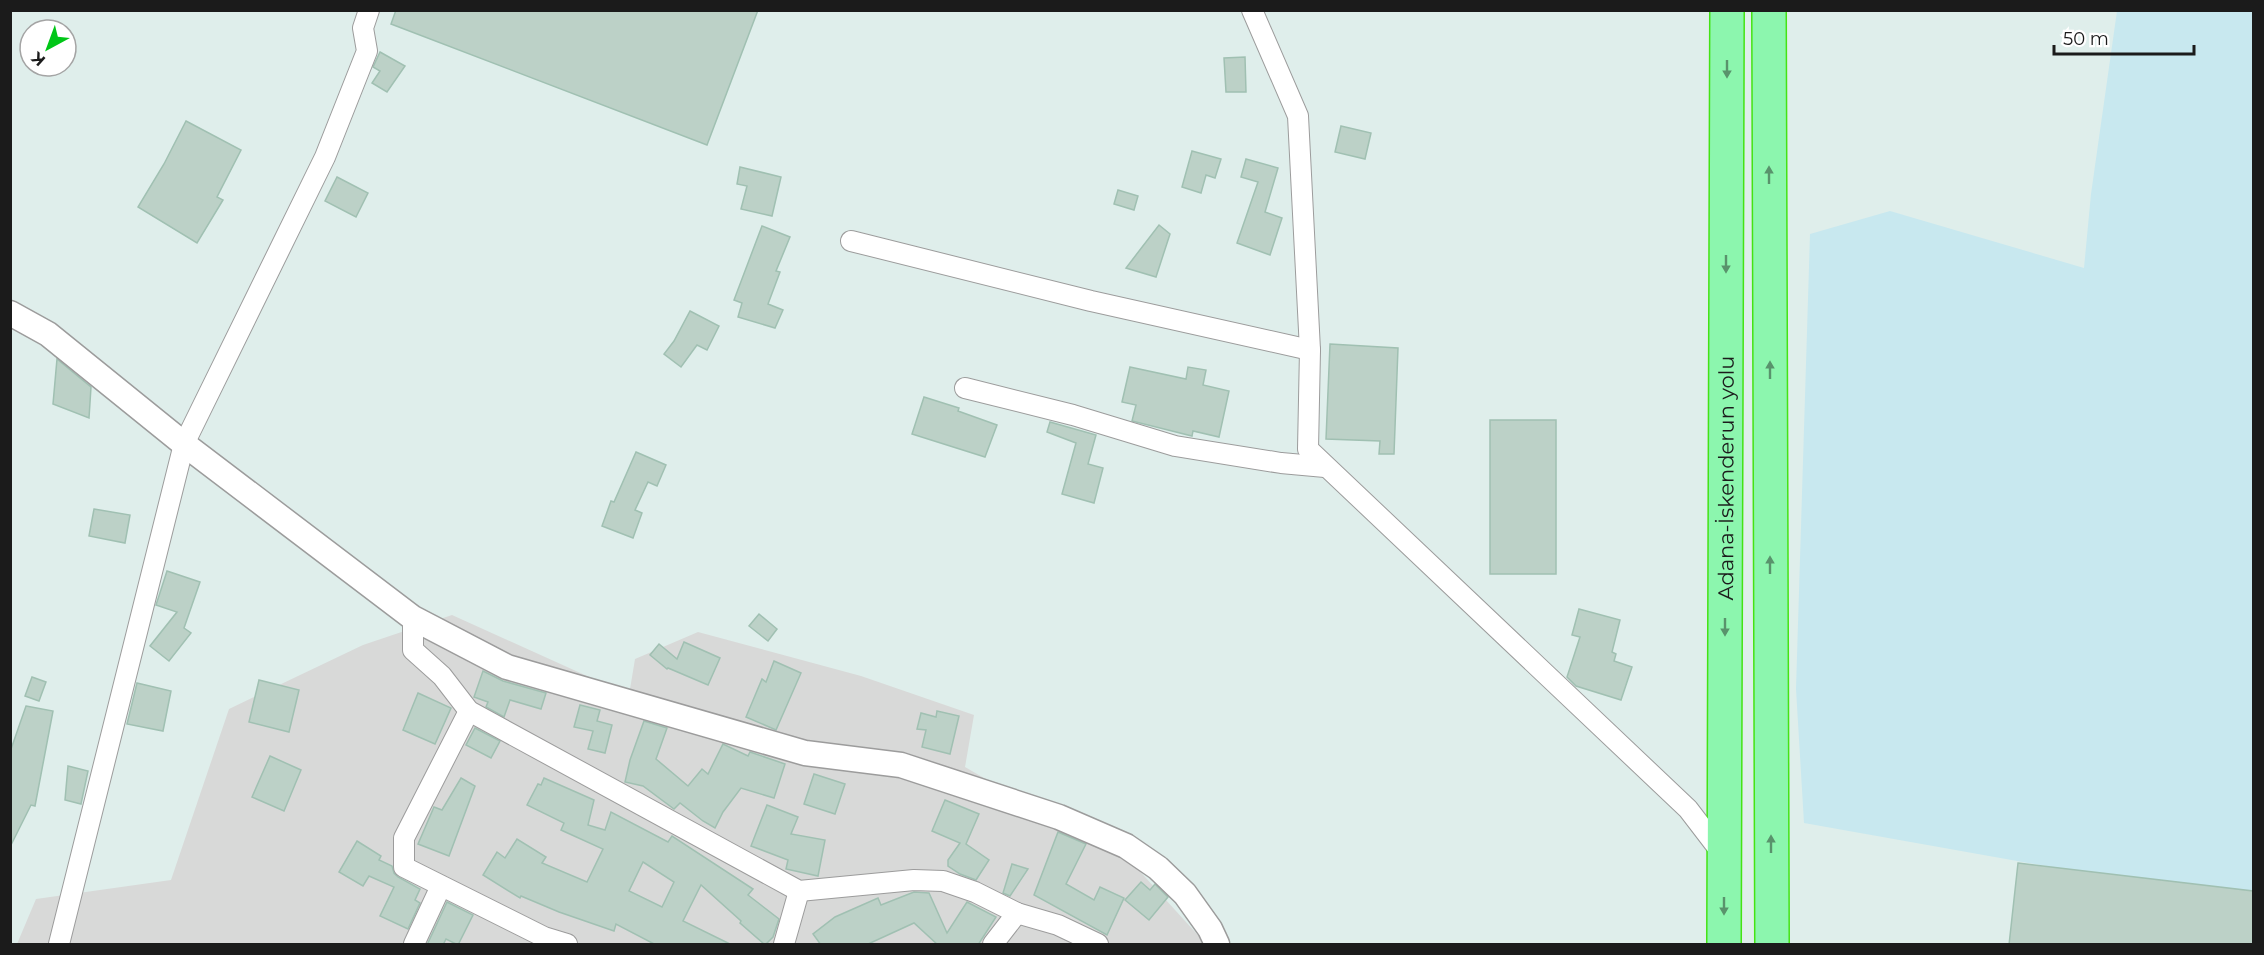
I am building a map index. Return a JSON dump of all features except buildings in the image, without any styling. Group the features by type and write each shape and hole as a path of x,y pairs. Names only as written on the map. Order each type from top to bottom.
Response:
{"highway":[{"name":"Adana-İskenderun yolu","path":"1724,945 1727,10"},
{"path":"1769,10 1772,945"}],"street":[{"path":"59,945 184,444 325,157 367,51 363,28 369,10"},
{"path":"1252,10 1298,116 1310,350 1308,449 1688,809 1724,856"},
{"path":"851,241 1091,300 1310,350"},
{"path":"10,313 48,334 184,444 413,618 507,667 805,753 901,765 1059,817 1126,846 1158,868 1185,894 1218,945"},
{"path":"965,388 1073,415 1175,446 1281,463 1325,467"},
{"path":"413,618 413,650 442,676 469,711 799,891 914,880 942,881 975,892 1017,913 1058,925 1098,945"},
{"path":"469,711 404,838 404,867 544,938 567,945"},
{"path":"414,945 441,886"},
{"path":"784,945 799,891"},
{"path":"993,945 1017,913"}],"shaded area":[{"path":"2117,11 2253,11 2253,903 1804,823 1796,689 1810,234 1890,211 2084,268 2091,194"},
{"path":"452,615 629,695 635,659 698,632 861,676 974,715 965,767 1135,866 1206,944 17,944 36,899 171,880 229,709 363,645"}]}
